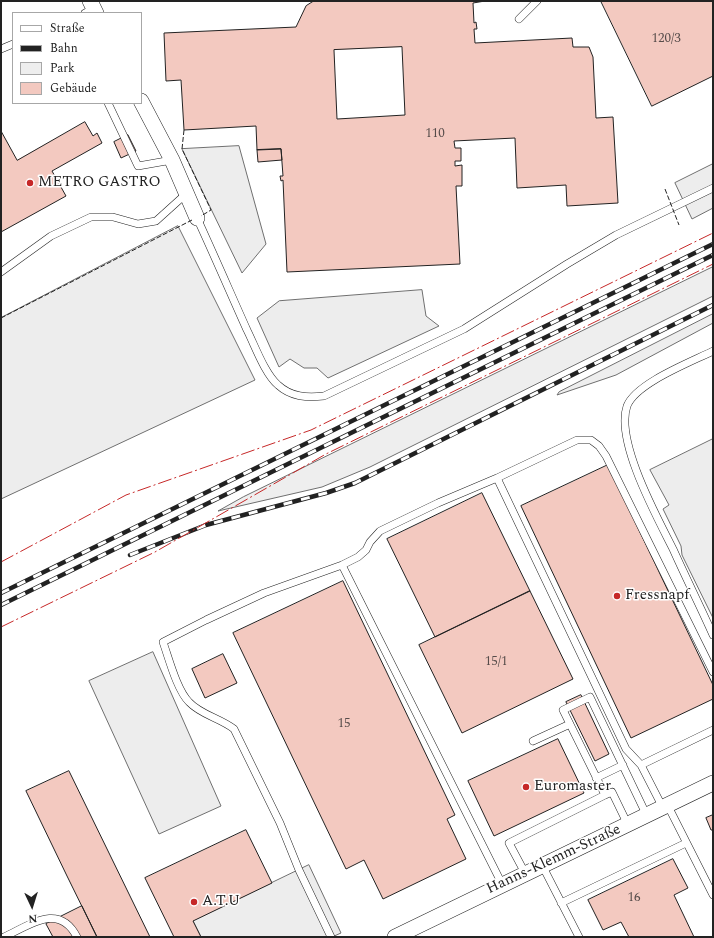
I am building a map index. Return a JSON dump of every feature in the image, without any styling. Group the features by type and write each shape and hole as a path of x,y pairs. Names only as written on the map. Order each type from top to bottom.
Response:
{"street":[{"path":"142,103 172,160 197,218"},
{"name":"Hanns-Klemm-Straße","path":"395,937 713,783"}],"lane":[{"path":"519,19 537,1"},
{"path":"1,49 12,44"},
{"path":"108,104 138,166 172,160"},
{"path":"197,218 254,344 270,375 277,385 288,393 312,398 324,396 464,329 616,235 713,188"},
{"path":"1,272 52,236 92,217 113,217 138,224 156,221 187,193"},
{"path":"713,351 647,384 627,406 626,429 631,455 647,495 713,635"},
{"path":"331,937 299,870 280,823 234,729 188,702 170,662 164,642 264,593 342,565 358,557 366,550 370,542 380,531 438,503 497,478 577,440 591,440 599,446 623,490 713,672"},
{"path":"497,478 626,749 641,765 686,843 713,895"},
{"path":"342,565 502,884"},
{"path":"605,795 563,710 590,697 647,816"},
{"path":"533,741 570,724"},
{"path":"641,765 713,730"},
{"path":"596,778 623,765"},
{"path":"525,873 509,843 605,795 612,792 628,825"},
{"path":"562,903 686,843"},
{"path":"542,865 579,937"},
{"path":"4,937 50,917 62,920 72,927 77,937"}],"green space":[{"path":"713,267 713,296 370,467 322,487 218,511 243,497"},
{"path":"713,314 713,323 616,375 557,395 559,392"}],"shaded area":[{"path":"239,146 266,244 242,273 182,149"},
{"path":"713,164 713,208 692,219 675,183"},
{"path":"178,226 255,380 1,499 1,318"},
{"path":"422,290 426,316 439,326 328,378 317,368 304,368 290,359 279,367 257,318 279,301"},
{"path":"713,439 713,618 682,555 681,546 663,509 669,505 650,470"},
{"path":"153,652 221,806 159,834 89,681"},
{"path":"309,865 341,933 332,937 201,937 193,921"}],"building":[{"path":"314,1 485,1 473,3 474,23 476,22 477,29 474,29 475,43 572,38 573,47 589,47 593,57 596,118 613,117 618,203 567,206 566,185 517,188 515,138 454,141 455,148 461,148 461,161 455,161 455,166 462,165 462,186 456,186 460,264 287,272 283,180 281,181 280,176 283,176 281,149 257,150 256,126 184,130 181,80 166,81 164,33 296,27 306,6","holes":["402,47 405,115 337,119 334,50"]},
{"path":"601,1 713,1 713,76 652,106"},
{"name":"METRO GASTRO","path":"85,122 93,136 97,133 102,143 52,171 66,196 1,232 1,131 17,160"},
{"path":"128,135 136,151 121,158 114,142"},
{"path":"281,149 282,160 258,162 257,150"},
{"name":"Fressnapf","path":"608,465 713,685 713,699 631,738 521,506"},
{"path":"482,493 530,591 435,637 387,539"},
{"path":"343,581 455,815 447,819 466,859 383,899 364,860 346,869 233,633"},
{"path":"530,591 573,679 462,733 419,645"},
{"path":"223,654 237,683 205,698 192,669"},
{"path":"581,695 609,754 595,761 566,702"},
{"name":"Euromaster","path":"558,739 584,793 494,836 468,781"},
{"path":"69,771 150,937 97,937 67,876 26,791"},
{"path":"713,815 713,830 711,830 706,818"},
{"name":"A.T.U","path":"246,830 272,883 193,921 201,937 174,937 145,878"},
{"path":"673,859 688,888 674,895 694,937 629,937 621,922 603,930 588,900"},
{"path":"82,906 97,937 53,937 46,924"}],"railway":[{"path":"1,593 713,244"},
{"path":"1,605 713,255"},
{"path":"130,555 206,525 326,493 355,483 713,305"}],"fence":[{"path":"184,130 182,149 211,210 201,216"},
{"path":"665,189 679,225"},
{"path":"1,318 192,220"}],"power":[{"path":"1,562 126,495 311,430 713,233"},
{"path":"1,627 155,552 326,454 713,264"}],"place":[{"name":"METRO GASTRO","path":"30,183"},
{"name":"Fressnapf","path":"617,596"},
{"name":"Euromaster","path":"526,787"},
{"name":"A.T.U","path":"194,902"}]}
